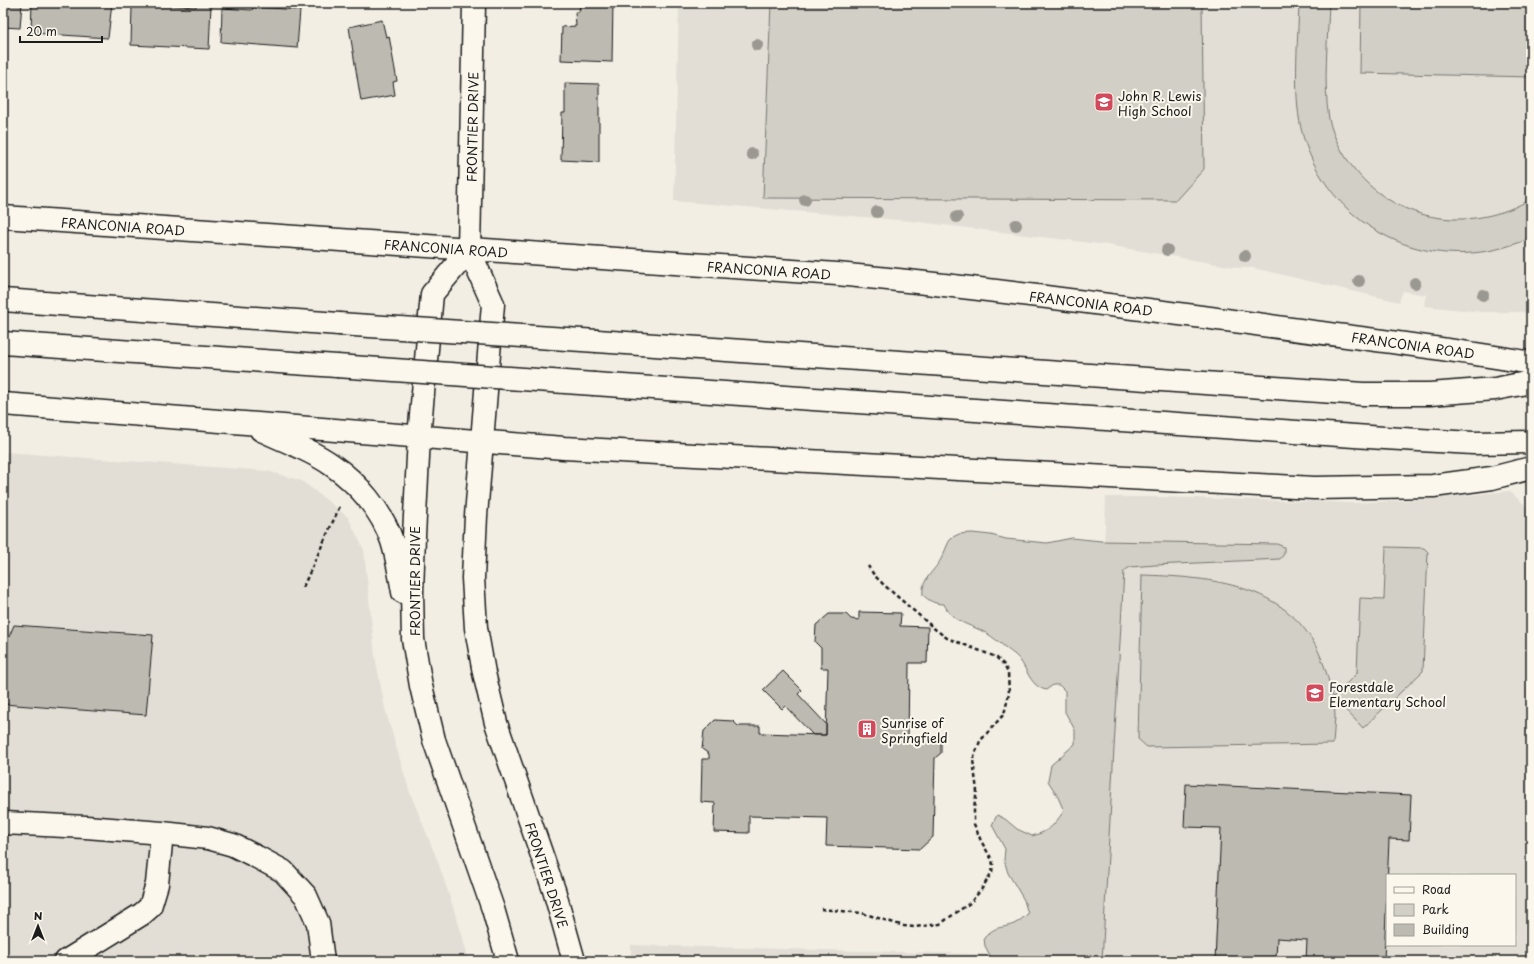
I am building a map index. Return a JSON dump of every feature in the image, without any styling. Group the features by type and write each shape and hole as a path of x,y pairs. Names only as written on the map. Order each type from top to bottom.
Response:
{"main road":[{"name":"FRONTIER DRIVE","path":"474,3 469,250 493,304 476,516 473,578 476,628 496,723 554,890 574,961"},
{"name":"FRANCONIA ROAD","path":"3,217 837,274 916,282 1208,318 1473,353 1531,363"},
{"name":"FRONTIER DRIVE","path":"469,250 432,294 419,437 412,576 413,639 421,686 434,740 493,909 508,961"},
{"path":"3,300 1363,394 1430,394 1495,389 1531,382"},
{"path":"3,343 1384,438 1473,442 1531,442"},
{"path":"3,404 572,448 1314,488 1433,486 1492,478 1531,468"},
{"path":"247,423 310,452 332,465 350,479 366,496 381,518 392,540 413,639"},
{"path":"3,822 86,827 208,838 232,845 283,871 306,896 318,923 323,961"},
{"path":"66,961 142,914 150,907 157,884 162,834"}],"path":[{"path":"303,588 340,506"},
{"path":"821,909 862,914 900,925 914,927 940,924 970,902 981,890 992,872 993,864 991,858 981,841 974,824 974,808 977,791 973,760 980,741 1004,714 1009,694 1008,673 1004,665 996,657 947,638 884,585 868,566"}],"shaded area":[{"name":"John R. Lewis High School","path":"679,3 1531,3 1531,312 1482,312 1424,306 1426,295 1403,291 1399,302 1253,268 1240,268 1107,245 911,221 674,201"},
{"path":"3,452 267,471 302,481 348,517 364,550 375,656 385,709 409,790 438,862 459,925 469,961 3,961"},
{"name":"Forestdale Elementary School","path":"1509,491 1531,510 1531,961 631,961 631,945 1089,957 1106,497 1161,497 1354,503 1429,499"}],"green space":[{"path":"771,3 1202,3 1204,169 1176,200 763,198"},
{"path":"1299,3 1329,3 1326,91 1329,119 1339,146 1355,170 1373,188 1393,202 1414,212 1437,218 1461,219 1485,216 1508,210 1531,199 1531,238 1505,247 1472,253 1440,252 1410,246 1381,234 1355,216 1333,194 1316,167 1303,136 1300,121 1296,70"},
{"path":"1361,3 1531,3 1531,77 1360,73"},
{"path":"972,533 991,535 1006,539 1047,543 1072,538 1101,541 1277,544 1284,547 1284,554 1280,559 1155,565 1130,567 1124,571 1102,961 993,961 985,946 984,938 992,931 1014,924 1028,914 1024,900 1008,873 1004,860 1005,849 992,825 997,815 1005,819 1017,829 1032,836 1047,830 1054,824 1064,811 1057,795 1048,781 1051,765 1075,744 1075,730 1065,712 1065,691 1059,685 1053,685 1046,690 1035,684 1019,658 1014,654 988,634 956,619 944,604 932,602 923,595 924,584 941,559 951,538 959,534"},
{"path":"1386,547 1424,548 1428,552 1423,671 1363,728 1334,698 1335,716 1333,744 1147,747 1138,739 1142,575 1214,581 1261,595 1281,607 1299,623 1314,643 1323,663 1333,697 1357,673 1360,598 1384,599"}],"building":[{"path":"3,3 22,3 20,28 3,27"},
{"path":"32,3 112,3 108,38 31,33"},
{"path":"580,3 613,3 612,62 561,60 562,27 576,26 575,12 579,12"},
{"path":"151,4 196,7 196,4 211,5 209,49 131,45 132,6 151,7"},
{"path":"253,7 300,10 297,48 221,42 222,8 252,10"},
{"path":"382,20 386,37 389,36 397,81 393,82 395,95 361,101 349,27"},
{"path":"565,83 599,84 599,162 561,160 562,113 565,113"},
{"name":"Sunrise of Springfield","path":"859,612 901,613 900,626 928,627 927,663 909,663 908,740 923,740 926,737 935,737 941,743 941,753 935,758 933,837 920,849 826,846 827,818 749,816 749,833 714,832 715,803 701,802 702,759 709,759 709,754 702,749 704,731 715,720 733,721 738,726 760,726 760,733 826,735 828,668 821,668 821,648 815,642 816,625 829,614 846,614 851,619 859,620"},
{"path":"14,625 153,635 146,715 3,704 3,651"},
{"path":"783,671 802,690 798,694 826,724 826,735 813,735 785,706 782,709 763,690"},
{"path":"1186,784 1411,795 1409,840 1389,839 1388,874 1386,874 1384,961 1306,961 1307,940 1277,938 1276,960 1290,961 1215,961 1221,828 1184,827"}],"place":[{"name":"John R. Lewis High School","path":"1104,102"},
{"name":"Forestdale Elementary School","path":"1315,693"},
{"name":"Sunrise of Springfield","path":"867,729"}]}
